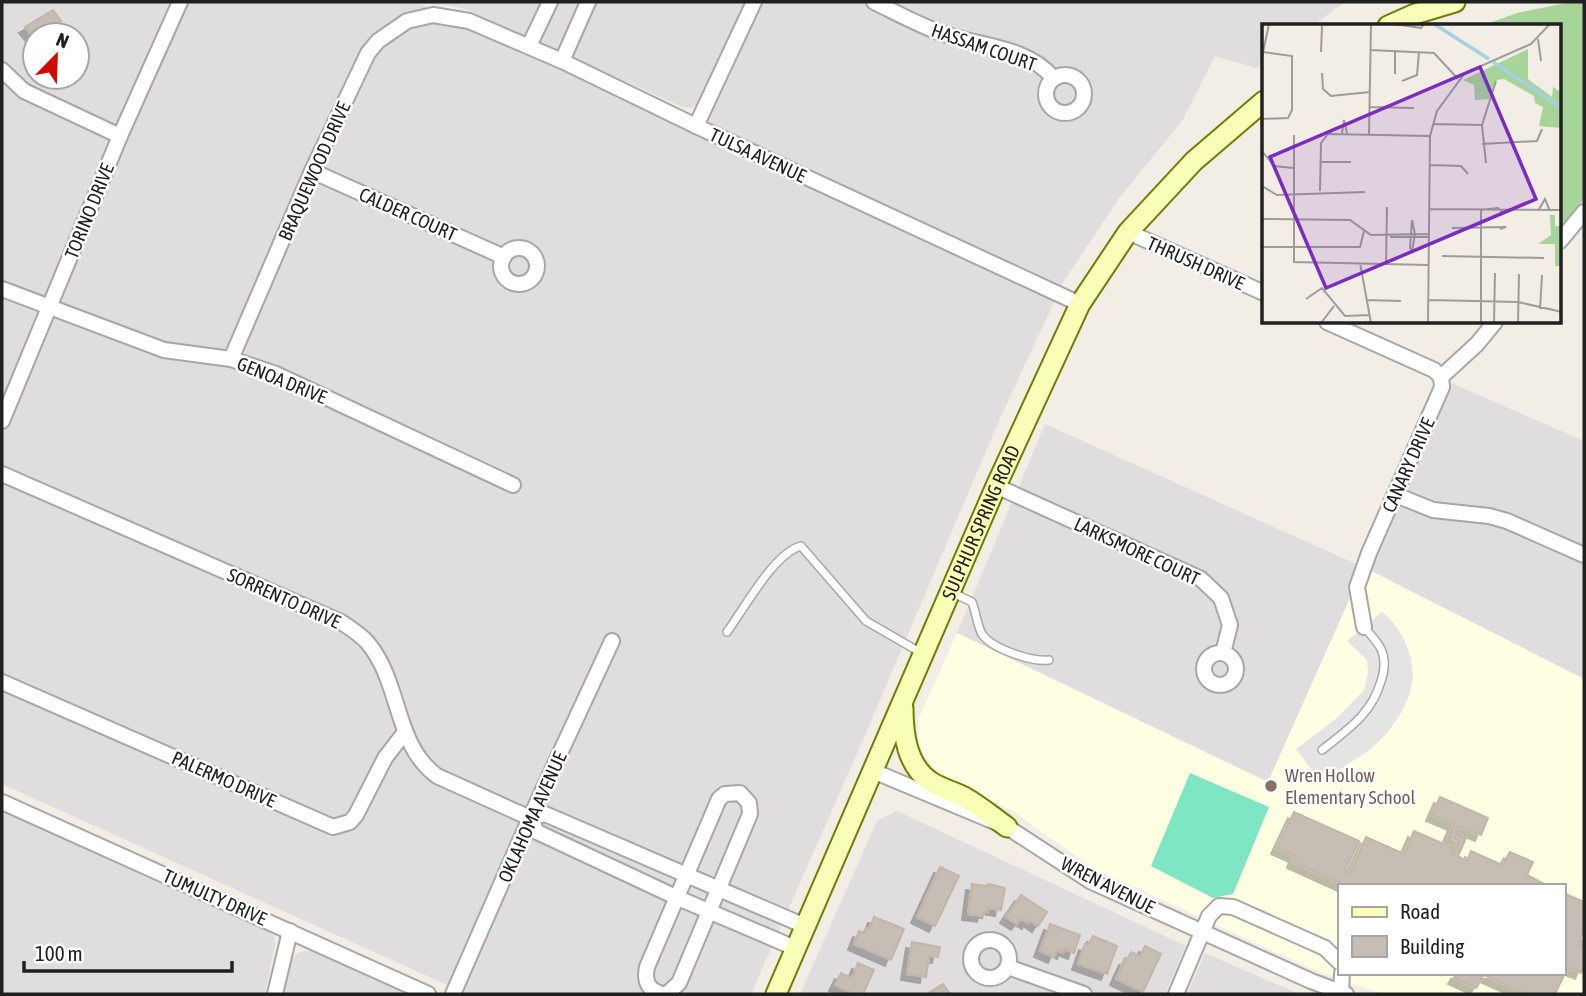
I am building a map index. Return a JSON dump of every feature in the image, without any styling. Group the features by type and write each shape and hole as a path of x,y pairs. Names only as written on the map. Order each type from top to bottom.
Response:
{"main road":[{"path":"1391,24 1412,8 1455,2"},
{"name":"SULPHUR SPRING ROAD","path":"776,994 996,486 1080,304 1128,232 1194,161 1262,103"},
{"path":"902,703 903,731 919,772 931,782 967,799 1007,827"}],"street":[{"name":"TORINO DRIVE","path":"2,421 120,136 180,2"},
{"path":"529,46 550,2"},
{"path":"562,61 588,2"},
{"path":"696,126 754,2"},
{"name":"HASSAM COURT","path":"874,2 943,34 1017,54 1044,67 1053,78"},
{"name":"TULSA AVENUE","path":"432,9 468,21 562,61 1080,304"},
{"name":"BRAQUEWOOD DRIVE","path":"231,359 312,171 368,53 378,41 407,21 432,9"},
{"path":"2,70 24,91 120,136"},
{"name":"CALDER COURT","path":"312,171 504,257"},
{"path":"1562,239 1584,212"},
{"name":"THRUSH DRIVE","path":"1128,232 1262,292"},
{"name":"GENOA DRIVE","path":"2,289 164,350 231,359 276,374 513,485"},
{"path":"1331,324 1434,370 1441,377 1477,344 1493,324"},
{"name":"CANARY DRIVE","path":"1364,627 1357,587 1442,387 1441,377"},
{"name":"SORRENTO DRIVE","path":"2,474 341,622 367,643 377,659 390,685 405,732 424,767 437,776 530,818 537,832 678,898 795,948"},
{"name":"LARKSMORE COURT","path":"996,486 1201,579 1221,598 1230,625 1223,653"},
{"path":"1395,495 1433,510 1489,516 1507,521 1584,555"},
{"name":"OKLAHOMA AVENUE","path":"453,994 612,641"},
{"name":"PALERMO DRIVE","path":"2,682 333,827 350,822 356,816 385,758 405,732"},
{"name":"WREN AVENUE","path":"873,771 1007,827 1090,881 1343,993"},
{"path":"740,793 749,803 750,814 719,889 678,983 665,994 652,990 645,976 719,799 725,794 740,793"},
{"name":"TUMULTY DRIVE","path":"2,802 428,994"},
{"name":"SORRENTO DRIVE","path":"530,818 545,814 805,926"},
{"path":"1176,994 1209,916 1219,906 1233,908 1325,948 1338,961"},
{"path":"275,994 290,931"},
{"path":"1008,967 1084,994"},
{"path":"1342,975 1343,993"}],"lane":[{"path":"727,632 775,564 801,546 866,621 924,654"},
{"path":"951,592 972,602 984,637 1035,662 1049,660"},
{"path":"1322,750 1361,719 1373,704 1380,686 1385,659 1381,648 1364,627"}],"shaded area":[{"path":"2,2 744,2 700,103 692,108 682,107 465,9 421,4 701,134 760,2 1345,2 1315,24 1262,24 1262,64 1256,68 1215,56 1182,121 1120,197 1064,281 1001,416 751,994 467,994 2,784"},
{"path":"1451,383 1584,441 1584,679 1371,571"},
{"path":"1045,424 1356,564 1355,587 1268,783 957,633"},
{"name":"Wren Hollow Elementary School","path":"1371,571 1584,679 1584,994 1382,994 1312,969 1093,868 1011,810 943,778 922,753 918,720 957,633 1268,782 1355,587"},
{"path":"1382,612 1393,622 1404,639 1411,658 1413,679 1409,696 1389,731 1371,749 1321,782 1296,749 1337,718 1364,690 1368,672 1367,660 1347,641"},
{"path":"2,811 263,926 274,936 275,945 265,994 2,994"},
{"path":"897,811 1186,946 1165,994 800,994 877,821"},
{"path":"314,950 414,994 282,994 290,960 300,952"},
{"path":"1205,953 1299,994 1187,994"}],"green space":[{"path":"1571,2 1584,2 1584,199 1562,226 1562,24 1487,24 1517,13"},
{"path":"1190,773 1269,807 1233,894 1213,898 1151,866"}],"building":[{"path":"53,10 61,21 35,21"},
{"path":"1440,797 1488,818 1481,835 1459,826 1456,833 1466,838 1458,856 1467,861 1471,851 1502,865 1510,852 1533,862 1527,875 1544,884 1342,884 1293,862 1295,856 1277,848 1294,812 1359,841 1345,871 1350,873 1366,837 1404,854 1414,831 1451,847 1453,855 1459,841 1449,836 1454,824 1432,815"},
{"path":"940,867 959,876 935,926 917,917"},
{"path":"972,884 1005,888 1001,910 988,908 988,912 984,911 983,916 968,914"},
{"path":"1565,894 1584,902 1584,930 1579,941 1584,939 1584,944 1580,945 1584,947 1584,966 1581,973 1569,968 1565,973"},
{"path":"1021,895 1047,912 1038,926 1029,920 1028,923 1021,919 1017,924 1006,917"},
{"path":"874,917 904,929 891,960 854,944 859,931 864,933 866,928 869,929"},
{"path":"1050,924 1080,935 1074,953 1064,949 1063,953 1057,950 1054,957 1040,951"},
{"path":"1093,936 1117,946 1107,974 1078,964 1085,944 1088,945"},
{"path":"912,942 940,947 938,957 929,956 926,977 907,974"},
{"path":"1145,946 1161,954 1143,992 1116,979 1131,952 1140,956"},
{"path":"858,963 874,970 863,994 855,994 835,985 841,973 852,978"},
{"path":"1456,975 1484,975 1476,988 1454,978"},
{"path":"1484,975 1564,975 1555,994 1526,994"},
{"path":"943,984 950,994 927,994"}],"place":[{"name":"Wren Hollow Elementary School","path":"1271,786"}]}
